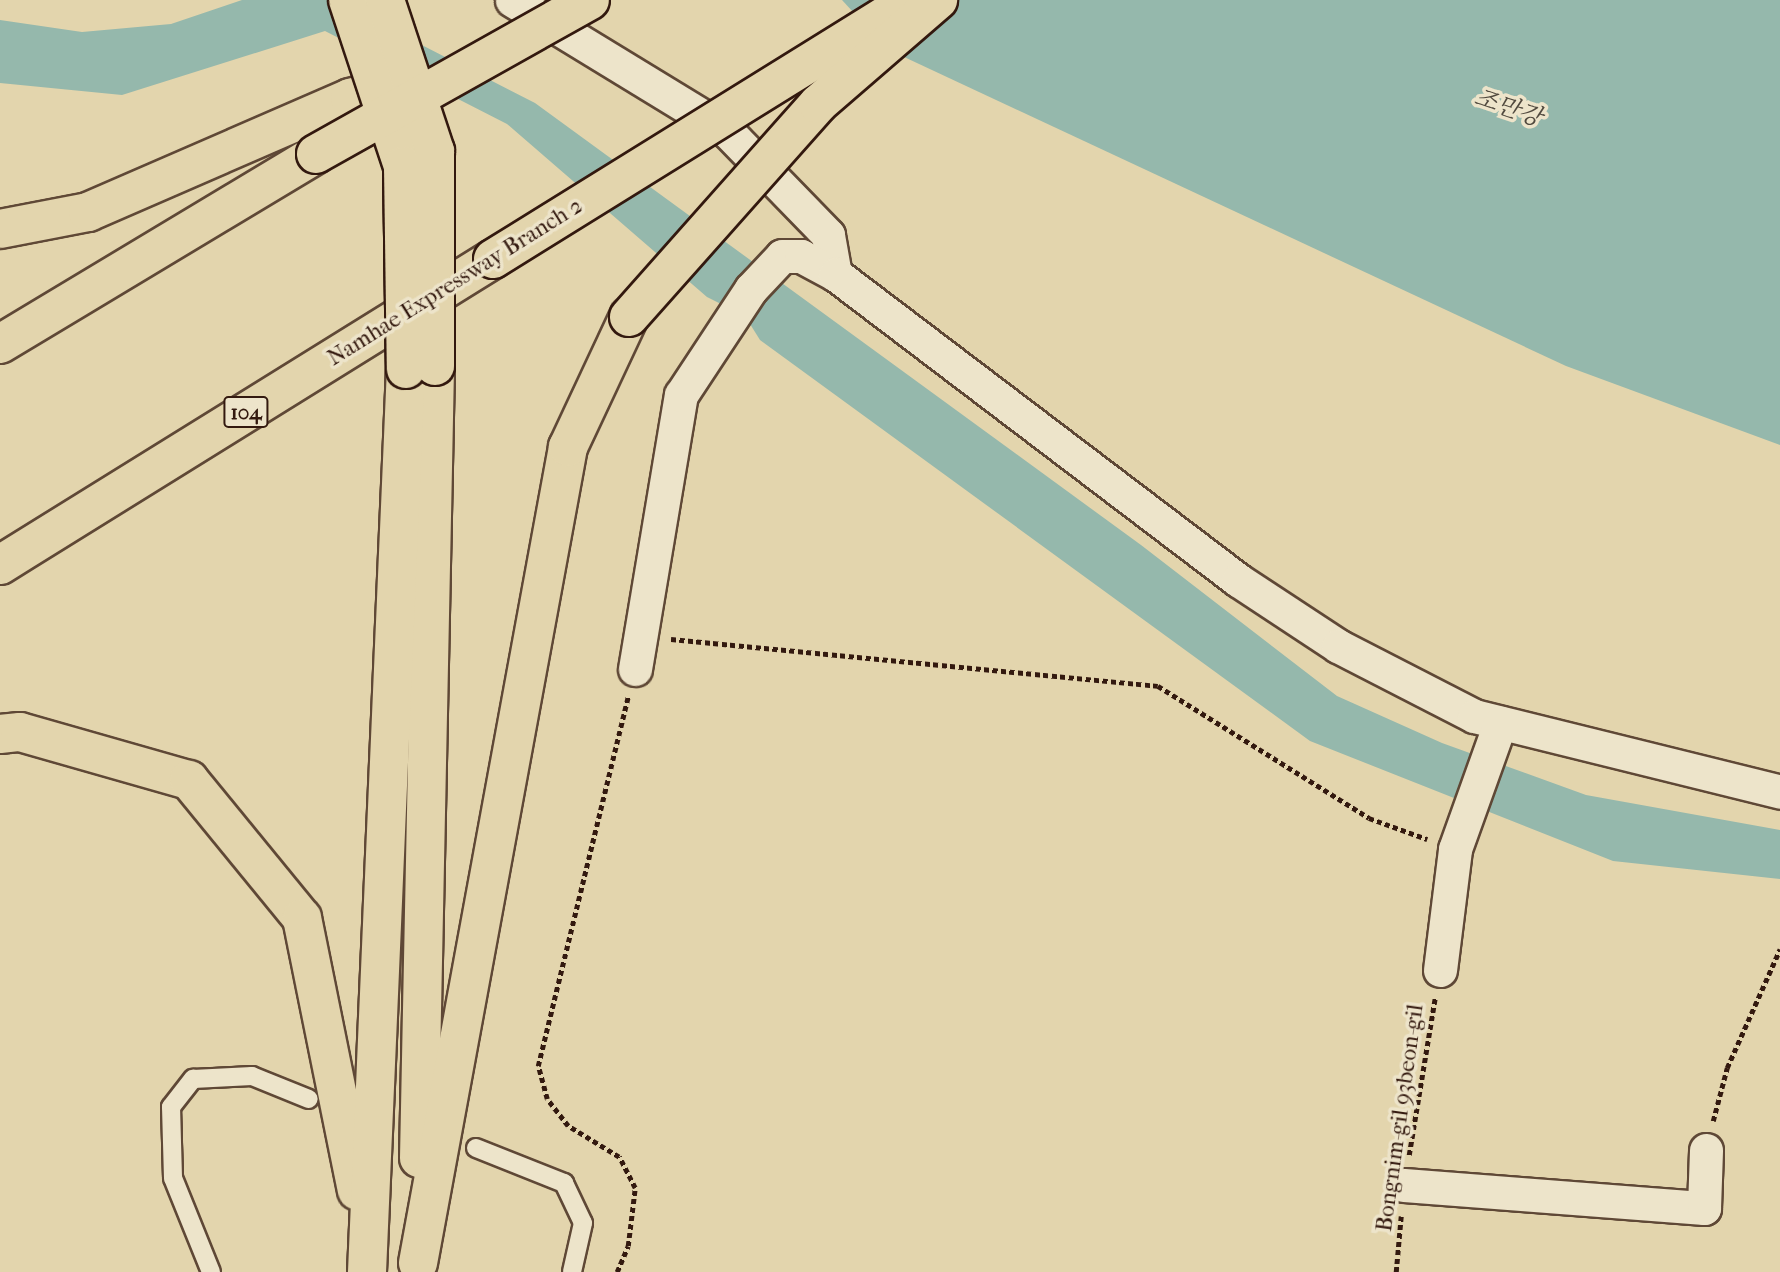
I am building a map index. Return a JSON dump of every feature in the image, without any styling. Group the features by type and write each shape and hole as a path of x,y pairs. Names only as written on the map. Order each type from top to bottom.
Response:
{"highway":[{"path":"348,0 403,166 421,367 417,1267"},
{"path":"368,1262 435,151 385,0"},
{"path":"0,344 316,155 489,62 590,0"},
{"name":"Namhae Expressway Branch 2","path":"0,565 910,0"},
{"path":"417,1267 568,447 629,317 818,104 938,0"},
{"path":"0,229 88,212 350,98 489,62"},
{"path":"0,734 20,732 189,780 302,918 368,1262"}],"street":[{"path":"512,0 727,131 828,235 835,274"},
{"path":"635,669 681,395 751,289 782,256 801,256 835,274 1238,580 1338,646 1474,716 1495,735 1780,792"},
{"path":"1440,970 1459,843 1495,735"},
{"path":"1405,1185 1704,1208 1706,1150"}],"lane":[{"path":"211,1272 173,1178 171,1107 193,1079 252,1076 309,1099"},
{"path":"476,1148 564,1183 583,1223 572,1272"}],"path":[{"path":"642,636 1158,686 1368,818 1459,843"},
{"path":"617,1272 628,1246 635,1188 619,1157 568,1126 547,1099 538,1066 635,669"},
{"path":"1706,1150 1727,1069 1780,949"},
{"name":"Bongnim-gil 93beon-gil","path":"1396,1272 1405,1185 1440,970"}],"water":[{"path":"242,0 334,0 535,103 1141,545 1337,696 1442,743 1586,795 1780,830 1780,879 1613,861 1310,741 760,340 745,316 707,297 507,124 325,31 122,95 0,83 0,20 82,32 171,24"},
{"name":"조만강","path":"842,0 1780,0 1780,445 1566,366 887,49"}]}
